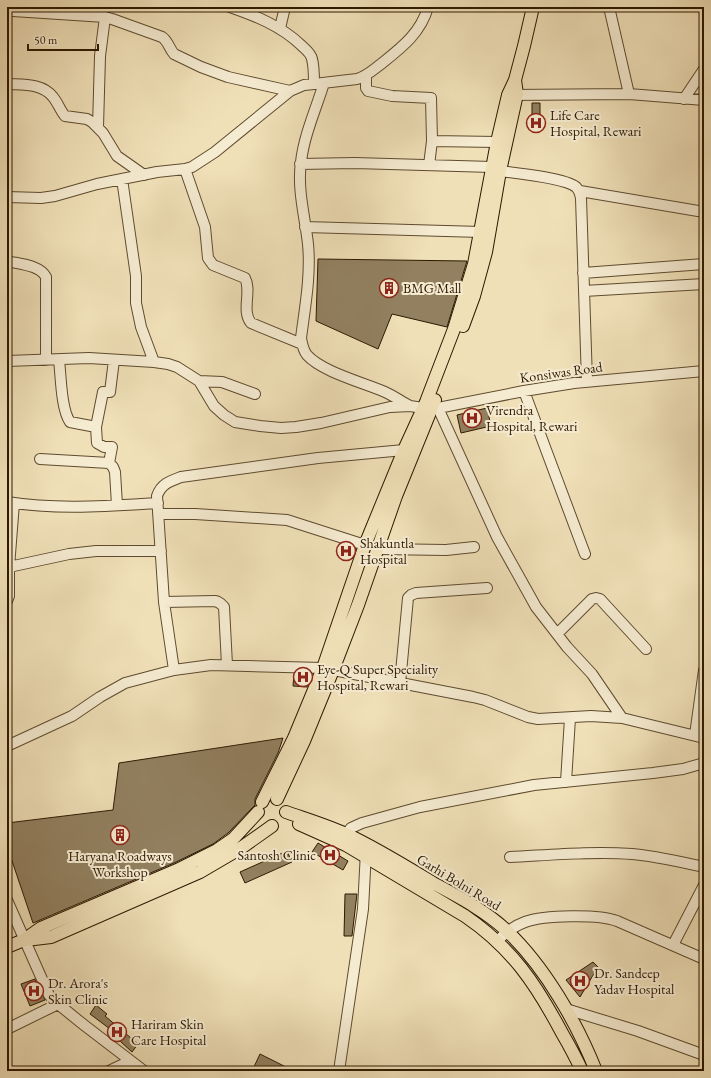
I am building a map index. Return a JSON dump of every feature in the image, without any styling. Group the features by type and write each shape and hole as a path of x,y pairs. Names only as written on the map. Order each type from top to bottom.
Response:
{"main road":[{"path":"277,799 304,741 328,669 365,545 404,450 431,408 474,264 513,95 515,80 533,7"},
{"path":"272,826 262,822 260,817 260,807 358,605 396,496 474,296 486,252 496,169 497,142 513,95"},
{"path":"7,947 24,940 41,928 177,870 217,850 233,839 267,799 277,799 282,802 285,807 285,815 281,822 272,826 241,848 200,872 51,937 24,940"},
{"name":"Garhi Bolni Road","path":"285,815 344,839 476,907 507,931 540,970 566,1009 584,1043 596,1071"},
{"name":"Garhi Bolni Road","path":"366,851 480,926 515,959 532,980 551,1011 582,1071"}],"street":[{"path":"10,7 13,11 64,11 104,17 162,37 167,40 171,51 174,54 219,74 290,90 319,83 358,79 366,76 411,37 420,25 428,7"},
{"path":"230,7 280,28 292,37 310,54 319,83 302,150 300,164 309,269 302,344 308,356 320,365 350,379 386,392 410,406"},
{"path":"280,28 285,7"},
{"path":"609,7 629,94"},
{"path":"98,127 100,56 104,17"},
{"path":"684,99 704,69"},
{"path":"366,76 366,88 368,91 392,96 431,98 432,141 429,165"},
{"path":"7,84 40,87 54,98 65,116 87,119 98,127 117,156 144,175"},
{"path":"7,197 41,198 55,196 97,184 192,167 207,158 290,90"},
{"path":"513,95 629,94 704,100"},
{"path":"432,141 497,142"},
{"path":"300,164 355,163 496,169 569,183 580,191 704,212"},
{"path":"185,169 205,227 208,258 213,265 245,278 248,286 247,317 251,324 302,344"},
{"path":"122,179 136,276 136,303 141,327 154,362"},
{"path":"580,191 587,381"},
{"path":"306,227 481,232"},
{"path":"7,261 39,269 46,277 46,360"},
{"path":"583,273 704,264"},
{"path":"584,291 704,284"},
{"path":"7,361 89,358 154,362 177,367 199,381 214,406 224,415 235,422 260,426 281,428 296,427 321,423 379,409 410,406 431,408 497,537 536,607 567,647 592,674 622,718"},
{"path":"59,360 66,417 70,422 96,427"},
{"path":"109,463 112,448 104,447 97,443 96,427 103,392 110,392 114,360"},
{"name":"Konsiwas Road","path":"431,408 524,390 587,381 704,371"},
{"path":"199,381 216,380 255,394"},
{"path":"524,390 585,554"},
{"path":"174,670 164,602 157,496 160,488 165,484 181,477 318,458 404,450"},
{"path":"40,459 109,463 113,466 115,472 117,505"},
{"path":"7,601 9,596 10,503 52,507 80,507 158,503"},
{"path":"158,514 195,514 287,520 365,545"},
{"path":"378,548 446,550 474,547"},
{"path":"9,567 69,554 96,551 161,552"},
{"path":"400,683 408,598 416,593 487,588"},
{"path":"557,634 592,599 596,598 600,599 646,649"},
{"path":"164,602 215,601 222,604 224,607 227,665"},
{"path":"7,746 72,716 117,687 138,679 174,670 211,665 328,669 485,700 538,719 597,716 622,718 700,737 704,670"},
{"path":"566,782 570,718"},
{"path":"344,839 351,828 362,823 420,806 534,785 653,773 683,769 704,763"},
{"path":"339,1071 362,917 366,851"},
{"path":"510,857 559,854 627,854 644,855 704,867"},
{"path":"673,945 704,885"},
{"path":"7,900 50,996 58,1004 144,1071"},
{"path":"694,906 704,910"},
{"path":"497,941 507,931 524,922 569,917 603,917 617,921 704,959"},
{"path":"7,1029 58,1004"},
{"path":"566,1009 638,1031 704,1055"},
{"path":"109,1071 130,1061"}],"building":[{"path":"532,103 540,103 540,123 532,123"},
{"name":"BMG Mall","path":"318,259 467,261 447,327 392,314 378,349 316,321"},
{"path":"487,408 491,426 461,433 457,415"},
{"path":"342,544 356,549 352,559 338,553"},
{"path":"294,674 312,674 307,687 293,686"},
{"name":"Haryana Roadways Workshop","path":"283,738 278,753 255,799 255,805 228,833 213,844 174,863 33,923 7,846 7,823 113,810 119,763"},
{"path":"318,843 348,861 343,870 312,852"},
{"path":"287,851 292,862 245,883 240,872"},
{"path":"345,894 357,894 352,936 344,936"},
{"path":"593,962 598,967 580,997 566,980"},
{"path":"35,979 45,1000 30,1006 21,984"},
{"path":"96,1005 107,1014 105,1016 138,1044 132,1052 109,1031 110,1029 90,1014"},
{"path":"260,1054 294,1071 252,1071"}],"place":[{"name":"Life Care Hospital, Rewari","path":"536,123"},
{"name":"BMG Mall","path":"389,288"},
{"name":"Virendra Hospital, Rewari","path":"472,418"},
{"name":"Shakuntla Hospital","path":"346,551"},
{"name":"Eye-Q Super Speciality Hospital, Rewari","path":"303,677"},
{"name":"Haryana Roadways Workshop","path":"120,835"},
{"name":"Santosh Clinic","path":"330,855"},
{"name":"Dr. Sandeep Yadav Hospital","path":"580,981"},
{"name":"Dr. Arora's Skin Clinic","path":"34,991"},
{"name":"Hariram Skin Care Hospital","path":"117,1032"}]}
